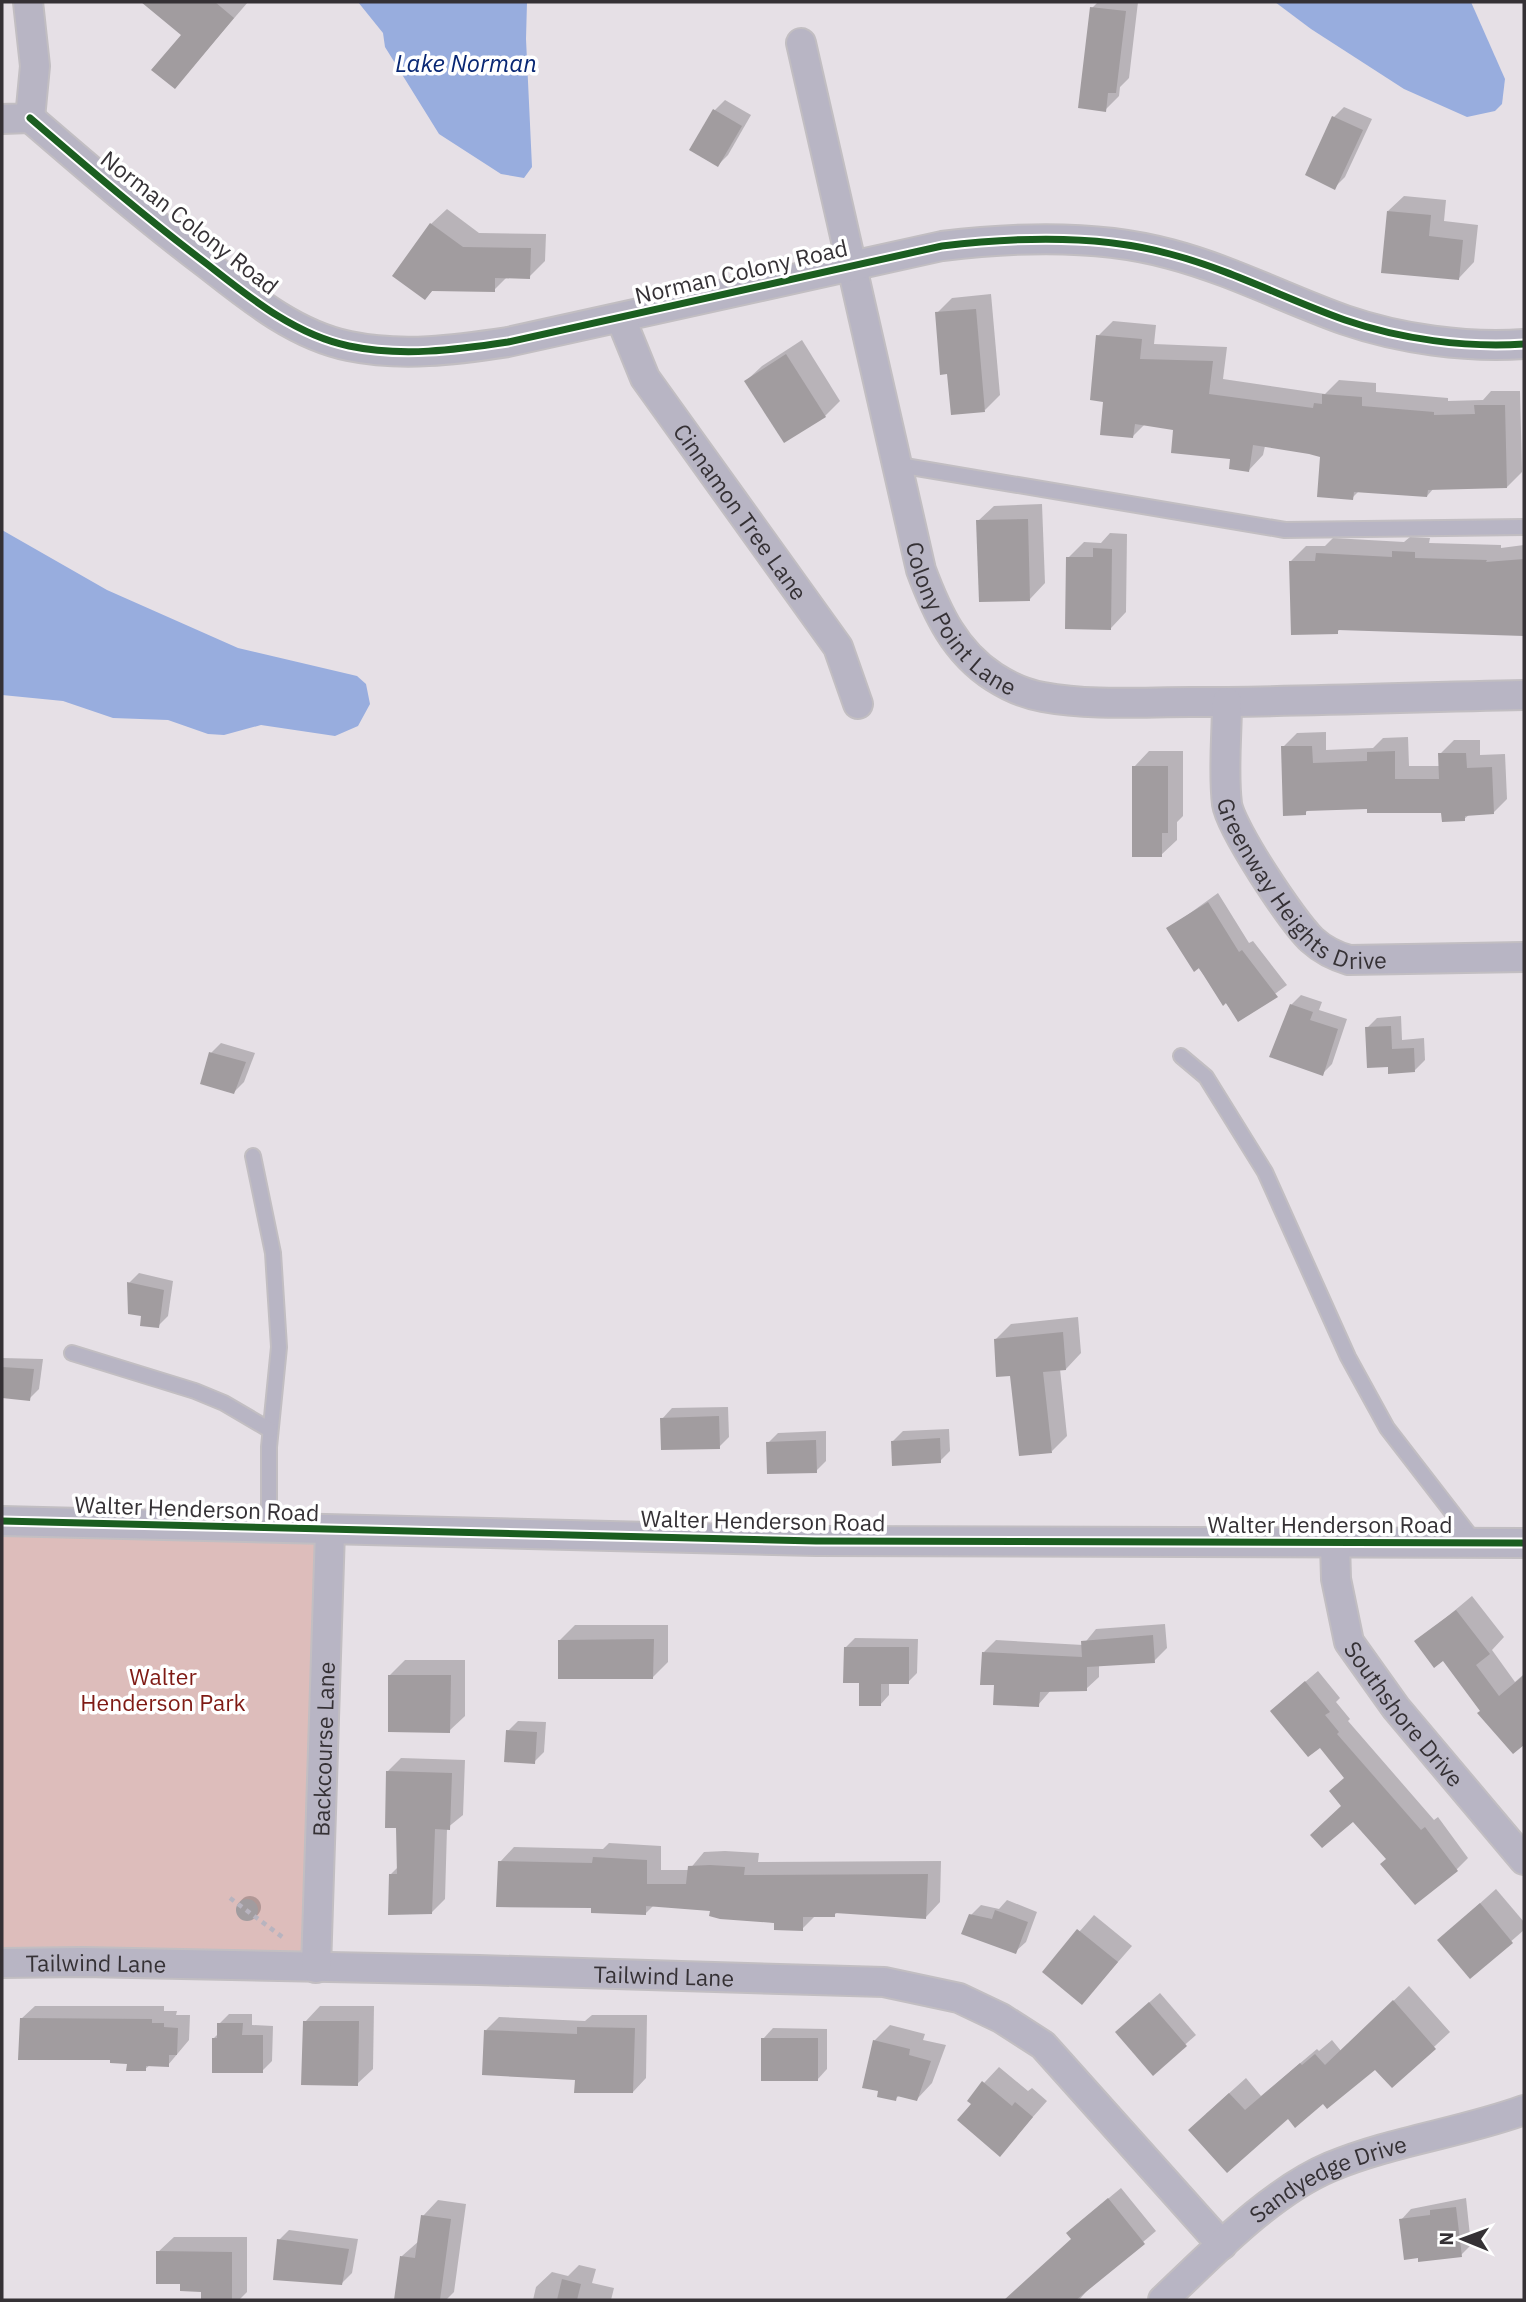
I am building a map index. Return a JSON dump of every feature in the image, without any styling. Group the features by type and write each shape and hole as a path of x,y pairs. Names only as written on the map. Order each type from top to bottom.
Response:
{"street":[{"path":"2,119 30,118 35,66 28,2"},
{"name":"Colony Point Lane","path":"801,43 899,465 915,545 934,606 970,659 995,678 1040,697 1079,702 1227,702 1524,695"},
{"name":"Norman Colony Road","path":"30,118 143,216 248,296 297,328 348,346 396,352 444,352 621,319 853,263 942,246 992,240 1056,240 1168,253 1217,268 1346,320 1391,333 1450,342 1524,344"},
{"name":"Cinnamon Tree Lane","path":"621,319 645,378 838,647 858,704"},
{"name":"Greenway Heights Drive","path":"1227,702 1227,806 1234,824 1265,875 1311,939 1332,955 1349,960 1524,957"},
{"name":"Walter Henderson Road","path":"2,1521 269,1530 816,1541 1524,1543"},
{"name":"Backcourse Lane","path":"316,1968 330,1531"},
{"name":"Southshore Drive","path":"1335,1543 1338,1591 1349,1642 1396,1708 1524,1860"},
{"name":"Tailwind Lane","path":"2,1963 83,1962 884,1982 959,1998 1001,2018 1043,2045 1222,2245"},
{"name":"Sandyedge Drive","path":"1163,2300 1222,2245 1276,2201 1327,2168 1360,2155 1524,2109"}],"lane":[{"path":"899,465 1285,530 1524,527"},
{"path":"1181,1056 1206,1077 1265,1172 1348,1357 1387,1428 1476,1543"},
{"path":"253,1156 273,1253 278,1320 279,1347 271,1430 269,1530"},
{"path":"72,1353 195,1391 224,1403 271,1430"}],"path":[{"path":"230,1898 292,1944"}],"green space":[{"name":"Walter Henderson Park","path":"2,1522 329,1532 315,1966 2,1962"}],"water":[{"name":"Lake Norman","path":"358,2 527,2 526,39 532,167 524,178 501,174 439,134 385,47 383,33"},
{"path":"1275,2 1471,2 1505,79 1502,104 1495,111 1467,117 1404,89 1311,29"},
{"path":"2,530 107,590 238,648 357,676 366,684 370,704 358,726 335,736 261,725 224,735 208,734 168,720 113,718 63,701 2,695"}],"building":[{"path":"141,2 215,2 234,18 175,89 151,70 181,35"},
{"path":"1090,7 1126,11 1116,93 1108,93 1106,112 1078,108"},
{"path":"713,109 742,126 718,167 689,150"},
{"path":"1332,116 1363,130 1335,190 1305,175"},
{"path":"1387,211 1431,215 1429,236 1463,240 1459,280 1381,273"},
{"path":"430,223 463,247 531,248 530,279 495,278 495,292 432,291 425,300 392,276"},
{"path":"976,309 985,412 951,415 947,374 940,375 935,312"},
{"path":"1096,335 1142,339 1140,359 1213,361 1209,394 1313,408 1314,403 1322,404 1322,394 1362,397 1362,406 1434,412 1434,415 1475,414 1474,405 1505,405 1507,488 1428,490 1427,497 1354,492 1353,500 1317,497 1320,457 1253,445 1249,472 1229,469 1230,459 1171,453 1173,430 1135,424 1133,438 1100,435 1103,402 1090,400"},
{"path":"786,354 826,417 784,443 744,381"},
{"path":"1028,519 1030,601 979,602 976,520"},
{"path":"1093,548 1112,549 1111,630 1065,629 1066,557 1093,557"},
{"path":"1392,551 1415,552 1415,558 1487,560 1486,562 1524,559 1524,636 1338,630 1338,634 1291,635 1289,561 1315,561 1316,553 1392,557"},
{"path":"1281,746 1312,746 1313,763 1367,761 1367,752 1395,751 1395,779 1439,779 1438,753 1466,753 1467,768 1492,767 1494,814 1465,816 1465,821 1442,822 1441,813 1367,813 1367,809 1306,811 1306,815 1283,816"},
{"path":"1132,766 1168,766 1168,833 1162,833 1162,857 1132,857"},
{"path":"1208,902 1239,952 1242,950 1278,997 1238,1022 1226,1003 1223,1006 1199,968 1194,972 1166,928"},
{"path":"1290,1004 1313,1012 1310,1020 1338,1029 1323,1076 1269,1057"},
{"path":"1391,1026 1392,1049 1414,1048 1415,1072 1388,1074 1388,1067 1367,1068 1365,1027"},
{"path":"209,1052 246,1062 234,1094 200,1084"},
{"path":"127,1282 164,1290 159,1328 140,1326 141,1316 128,1314"},
{"path":"1063,1332 1066,1370 1043,1372 1052,1453 1019,1456 1010,1376 996,1377 994,1339"},
{"path":"2,1367 34,1369 30,1401 2,1398"},
{"path":"719,1416 720,1449 661,1450 660,1418"},
{"path":"940,1438 941,1463 892,1466 891,1441"},
{"path":"816,1440 817,1473 767,1474 766,1442"},
{"path":"1456,1610 1490,1654 1476,1665 1499,1696 1524,1675 1524,1745 1513,1754 1477,1713 1480,1711 1443,1661 1434,1668 1414,1641"},
{"path":"1153,1635 1155,1663 1087,1667 1087,1691 1040,1692 1039,1707 993,1705 994,1685 980,1685 982,1652 1082,1657 1081,1641"},
{"path":"654,1639 653,1679 558,1679 558,1640"},
{"path":"844,1647 909,1647 909,1684 881,1684 881,1706 859,1706 859,1683 843,1683"},
{"path":"388,1675 451,1675 450,1733 388,1732"},
{"path":"1305,1681 1330,1712 1325,1715 1339,1732 1337,1734 1421,1830 1425,1827 1458,1871 1415,1905 1380,1864 1386,1859 1353,1822 1322,1848 1310,1835 1341,1806 1329,1791 1344,1778 1320,1748 1308,1757 1270,1711"},
{"path":"506,1730 537,1732 535,1764 504,1762"},
{"path":"386,1771 452,1773 450,1830 435,1829 432,1914 388,1915 389,1874 397,1874 396,1828 385,1828"},
{"path":"593,1857 647,1860 647,1884 686,1884 688,1866 710,1865 745,1867 744,1875 928,1874 926,1919 835,1913 835,1917 803,1917 803,1931 774,1930 774,1923 720,1919 709,1916 710,1911 646,1906 646,1915 591,1913 591,1908 496,1907 498,1861 592,1863"},
{"path":"247,1899 255,1902 258,1910 255,1918 247,1921 239,1918 236,1910 239,1902"},
{"path":"1480,1903 1513,1943 1470,1979 1437,1940"},
{"path":"995,1910 1028,1922 1016,1954 961,1934 969,1914 992,1919"},
{"path":"1077,1929 1118,1962 1082,2005 1042,1972"},
{"path":"1393,2000 1436,2049 1392,2088 1375,2070 1327,2109 1323,2104 1295,2128 1288,2119 1227,2173 1188,2130 1229,2093 1245,2110 1300,2063 1302,2065 1315,2054 1325,2065"},
{"path":"1149,2002 1187,2046 1153,2076 1115,2032"},
{"path":"20,2018 152,2019 152,2023 164,2023 164,2027 178,2028 177,2055 169,2055 169,2067 146,2066 146,2071 126,2071 127,2064 110,2063 110,2060 18,2060"},
{"path":"303,2021 359,2021 358,2086 301,2085"},
{"path":"217,2023 243,2023 242,2035 263,2035 263,2073 212,2073 212,2038 217,2038"},
{"path":"577,2027 635,2028 633,2093 574,2093 575,2080 482,2075 484,2030 577,2034"},
{"path":"761,2038 818,2038 818,2081 761,2081"},
{"path":"873,2040 910,2049 909,2055 931,2061 917,2101 897,2096 896,2101 877,2097 878,2091 862,2088"},
{"path":"982,2081 1012,2106 1015,2102 1033,2117 1000,2157 957,2120 971,2104 967,2101"},
{"path":"1108,2198 1145,2244 1076,2300 1004,2300 1071,2239 1066,2233"},
{"path":"1456,2207 1462,2257 1418,2262 1418,2258 1404,2260 1399,2219 1430,2215 1430,2210"},
{"path":"421,2215 451,2219 440,2300 394,2300 400,2256 415,2258"},
{"path":"277,2239 349,2249 342,2285 273,2280"},
{"path":"156,2251 232,2252 232,2300 201,2300 201,2292 180,2291 180,2284 156,2284"},
{"path":"562,2279 581,2284 577,2300 557,2300"}],"cycle path":[{"path":"30,118 139,211 256,302 310,333 349,346 409,352 508,342 942,246 1028,239 1086,240 1170,254 1215,268 1345,320 1411,337 1479,345 1524,344"},
{"path":"2,1521 816,1541 1524,1543"}]}
